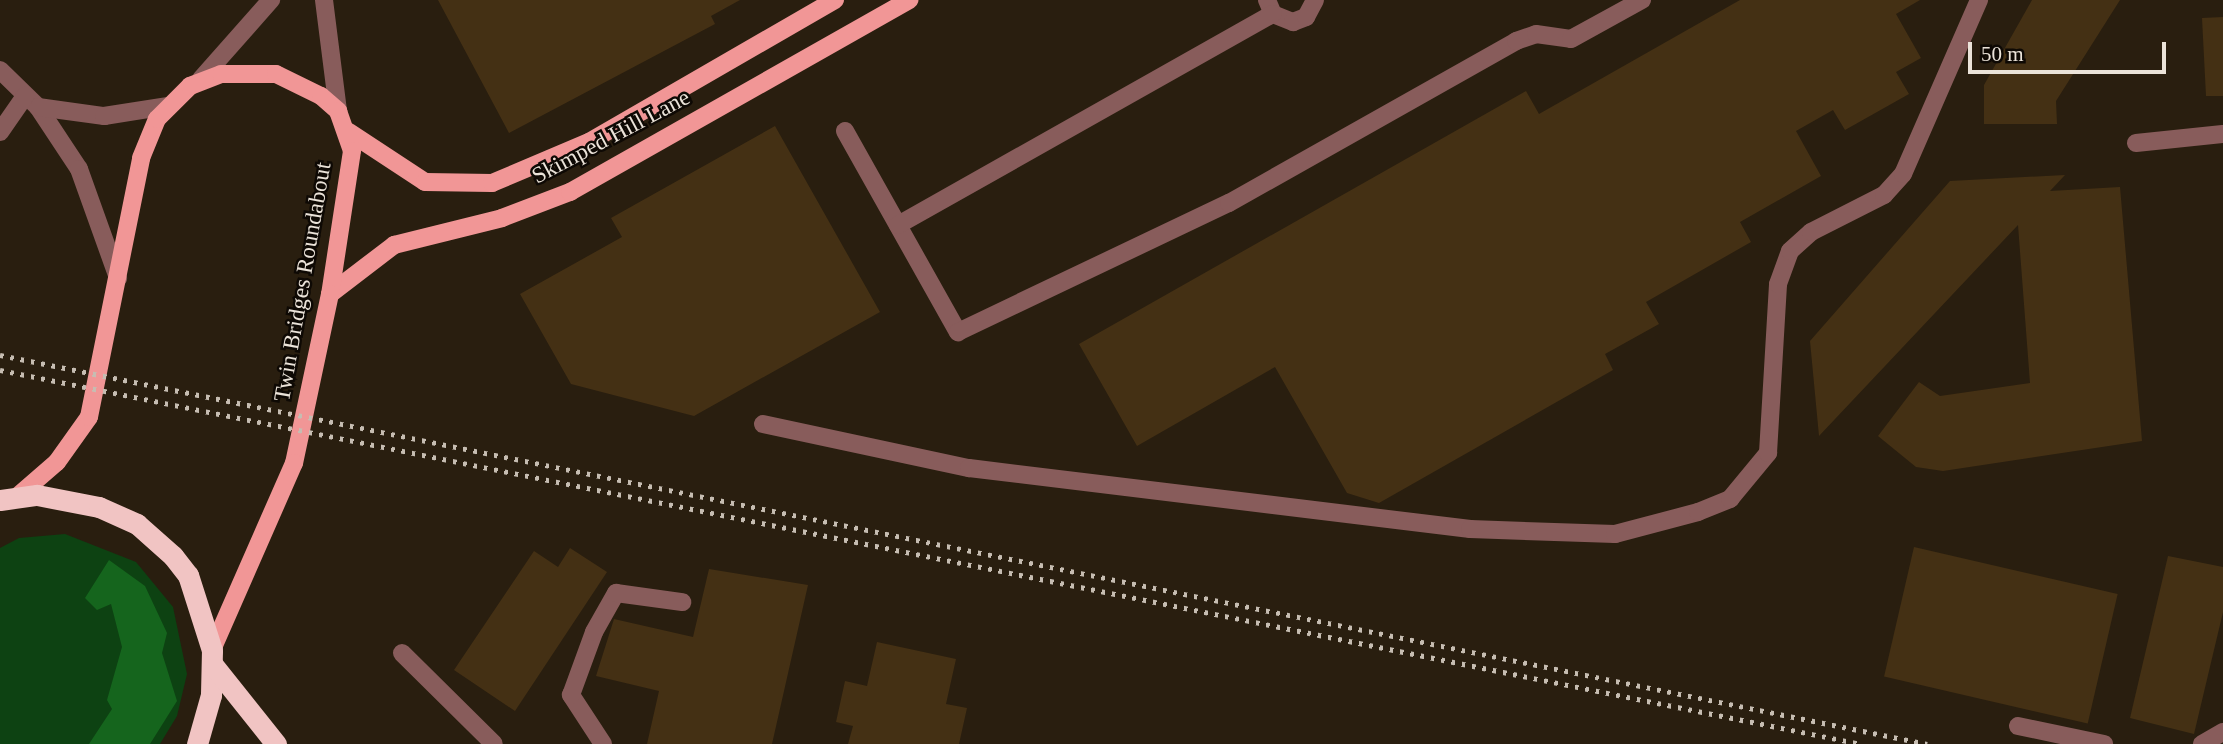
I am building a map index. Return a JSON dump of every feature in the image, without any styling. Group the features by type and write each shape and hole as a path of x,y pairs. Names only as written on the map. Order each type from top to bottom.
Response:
{"highway":[{"path":"7,496 99,507 154,537 188,575 213,658 276,744"},
{"name":"Twin Bridges Roundabout","path":"197,744 213,658"}],"main road":[{"name":"Skimped Hill Lane","path":"349,132 425,182 492,183 589,142 835,0"},
{"name":"Skimped Hill Lane","path":"330,294 394,246 502,218 569,192 909,0"},
{"path":"7,496 57,462 89,417 141,158 167,106 201,79 276,74 338,111"},
{"name":"Twin Bridges Roundabout","path":"213,658 294,463 353,170 349,132 338,111"}],"street":[{"path":"201,79 271,0"},
{"path":"324,0 338,111"},
{"path":"898,225 1270,7 1300,20 1315,0"},
{"path":"845,131 958,332 1228,203 1516,41 1536,34 1571,39 1642,0"},
{"path":"763,424 969,468 1470,529 1615,534 1699,512 1730,499 1768,453 1778,284 1790,251 1811,232 1892,188 1979,0"},
{"path":"0,70 31,102 89,191 118,278"},
{"path":"31,102 104,116 167,106"},
{"path":"0,132 31,102"},
{"path":"2136,143 2223,134"},
{"path":"603,744 571,695 616,593 682,602"},
{"path":"401,653 494,744"},
{"path":"2018,726 2104,744"}],"green space":[{"path":"65,534 136,562 173,607 187,674 177,716 160,744 0,744 0,548 19,538"},
{"path":"109,560 145,586 167,633 162,653 177,701 150,744 89,744 112,709 107,700 122,647 111,604 97,610 85,598"}],"building":[{"path":"438,0 740,0 711,16 715,24 509,133"},
{"path":"1740,0 1920,0 1896,14 1921,58 1896,72 1909,94 1845,130 1833,110 1796,131 1821,176 1740,222 1751,242 1646,302 1659,324 1605,354 1613,370 1379,503 1347,493 1275,367 1137,446 1079,344 1526,91 1539,114"},
{"path":"2032,0 2120,0 2056,101 2057,124 1984,124 1984,85"},
{"path":"2223,17 2223,96 2206,96 2202,18"},
{"path":"775,126 880,312 694,416 571,384 520,294 622,237 611,218"},
{"path":"2065,175 2050,191 2120,187 2142,441 1943,471 1916,467 1878,436 1919,382 1940,396 2030,383 2018,225 1819,436 1810,341 1950,181"},
{"path":"1914,547 2118,594 2088,724 1884,677"},
{"path":"570,548 607,572 515,711 454,670 534,551 558,567"},
{"path":"2168,556 2223,567 2223,612 2194,734 2130,718"},
{"path":"709,569 808,585 772,744 647,744 659,691 596,676 614,619 693,637"},
{"path":"877,642 956,659 946,704 967,708 959,744 848,744 853,726 836,722 845,681 867,686"}],"railway":[{"path":"0,355 1927,744"},
{"path":"0,370 1861,744"}]}
